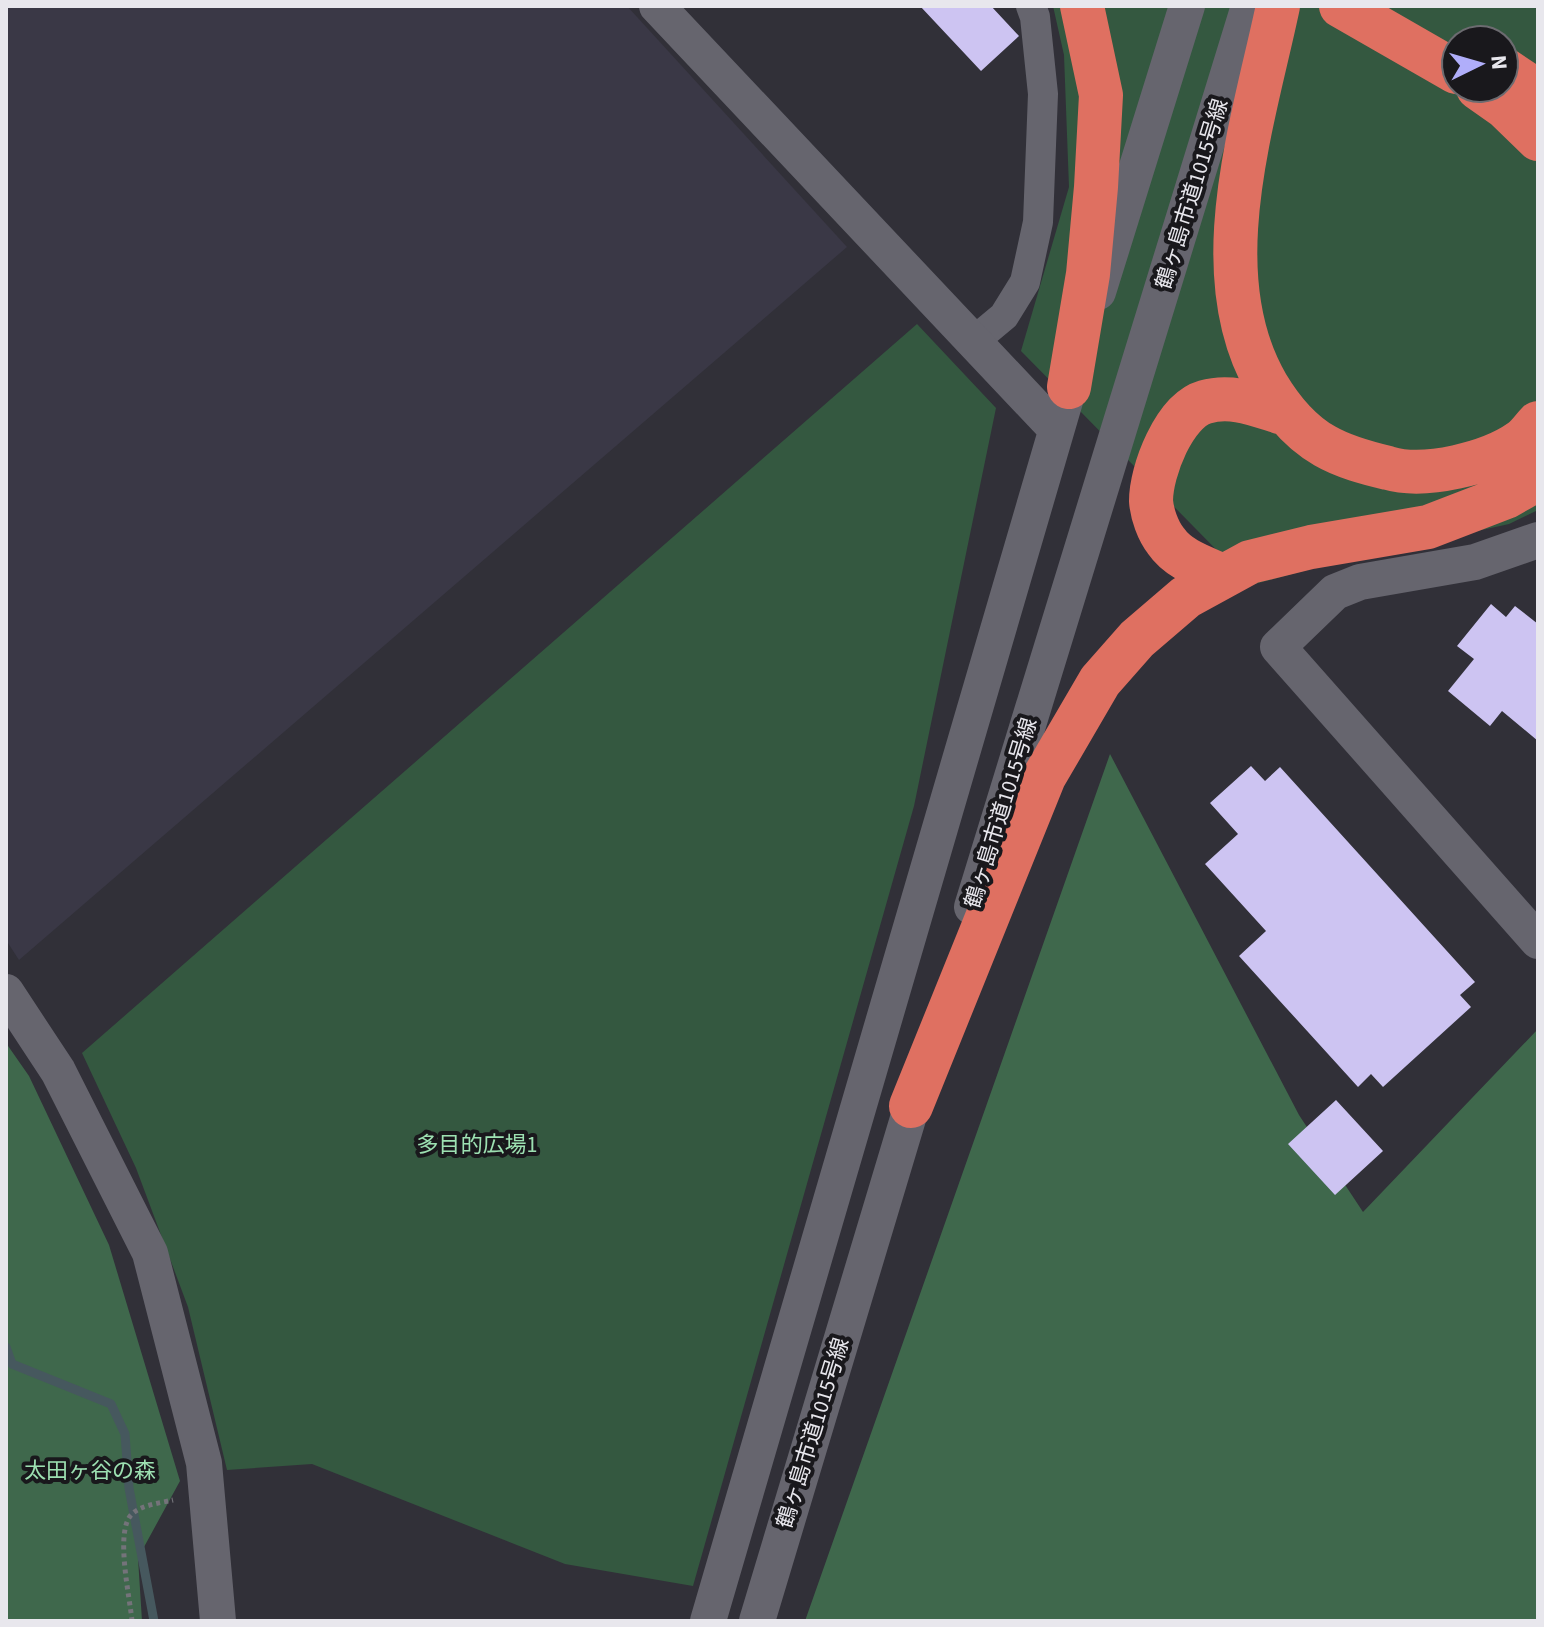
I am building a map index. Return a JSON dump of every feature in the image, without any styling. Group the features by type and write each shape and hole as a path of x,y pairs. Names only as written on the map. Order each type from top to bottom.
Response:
{"highway":[{"path":"1069,387 1088,274 1101,95 1082,6"},
{"path":"1278,6 1240,193 1235,249 1239,308 1256,365 1283,413 1324,446 1358,460 1405,473 1467,466 1522,440 1538,423"},
{"path":"1341,6 1440,63"},
{"path":"1403,6 1440,28"},
{"path":"1520,80 1538,96"},
{"path":"1501,104 1538,139"},
{"path":"1223,576 1186,559 1167,543 1157,526 1151,500 1169,436 1182,416 1202,402 1229,398 1283,413"},
{"path":"911,1106 1044,777 1100,681 1137,639 1176,605 1250,562 1311,547 1428,527 1506,497 1538,479"}],"street":[{"path":"657,6 1056,429"},
{"path":"974,341 1004,316 1025,282 1038,222 1043,94 1035,17 1031,6"},
{"path":"708,1621 1056,429 1187,6"},
{"name":"鶴ヶ島市道1015号線","path":"757,1621 911,1106 1249,6"},
{"path":"1538,540 1475,562 1360,582 1335,592 1278,647 1538,941"},
{"path":"6,992 58,1071 150,1253 204,1463 218,1621"}],"path":[{"path":"132,1621 124,1557 126,1526 132,1514 173,1500"}],"shaded area":[{"path":"6,6 627,6 847,247 19,960 6,940"}],"green space":[{"path":"1053,6 1533,6 1538,10 1538,510 1509,524 1337,562 1251,585 1021,351 1069,187 1064,55"},
{"name":"多目的広場1","path":"917,324 996,408 914,806 693,1586 565,1564 312,1464 227,1470 188,1307 136,1168 82,1053"},
{"path":"1110,754 1299,1115 1363,1212 1538,1029 1538,1621 805,1621"},
{"name":"太田ヶ谷の森","path":"6,1043 29,1076 109,1245 180,1481 138,1558 142,1621 6,1621"}],"building":[{"path":"920,6 991,6 1019,36 981,71"},
{"path":"1491,604 1506,617 1515,606 1538,624 1538,741 1502,711 1490,726 1448,691 1474,659 1457,646"},
{"path":"1251,766 1265,781 1280,767 1475,982 1460,995 1471,1007 1383,1087 1371,1074 1358,1087 1239,956 1266,931 1205,864 1238,834 1210,803"},
{"path":"1336,1100 1383,1151 1335,1195 1288,1144"}],"waterway":[{"path":"6,1347 12,1364 111,1404 125,1434 129,1488 154,1621"}]}
